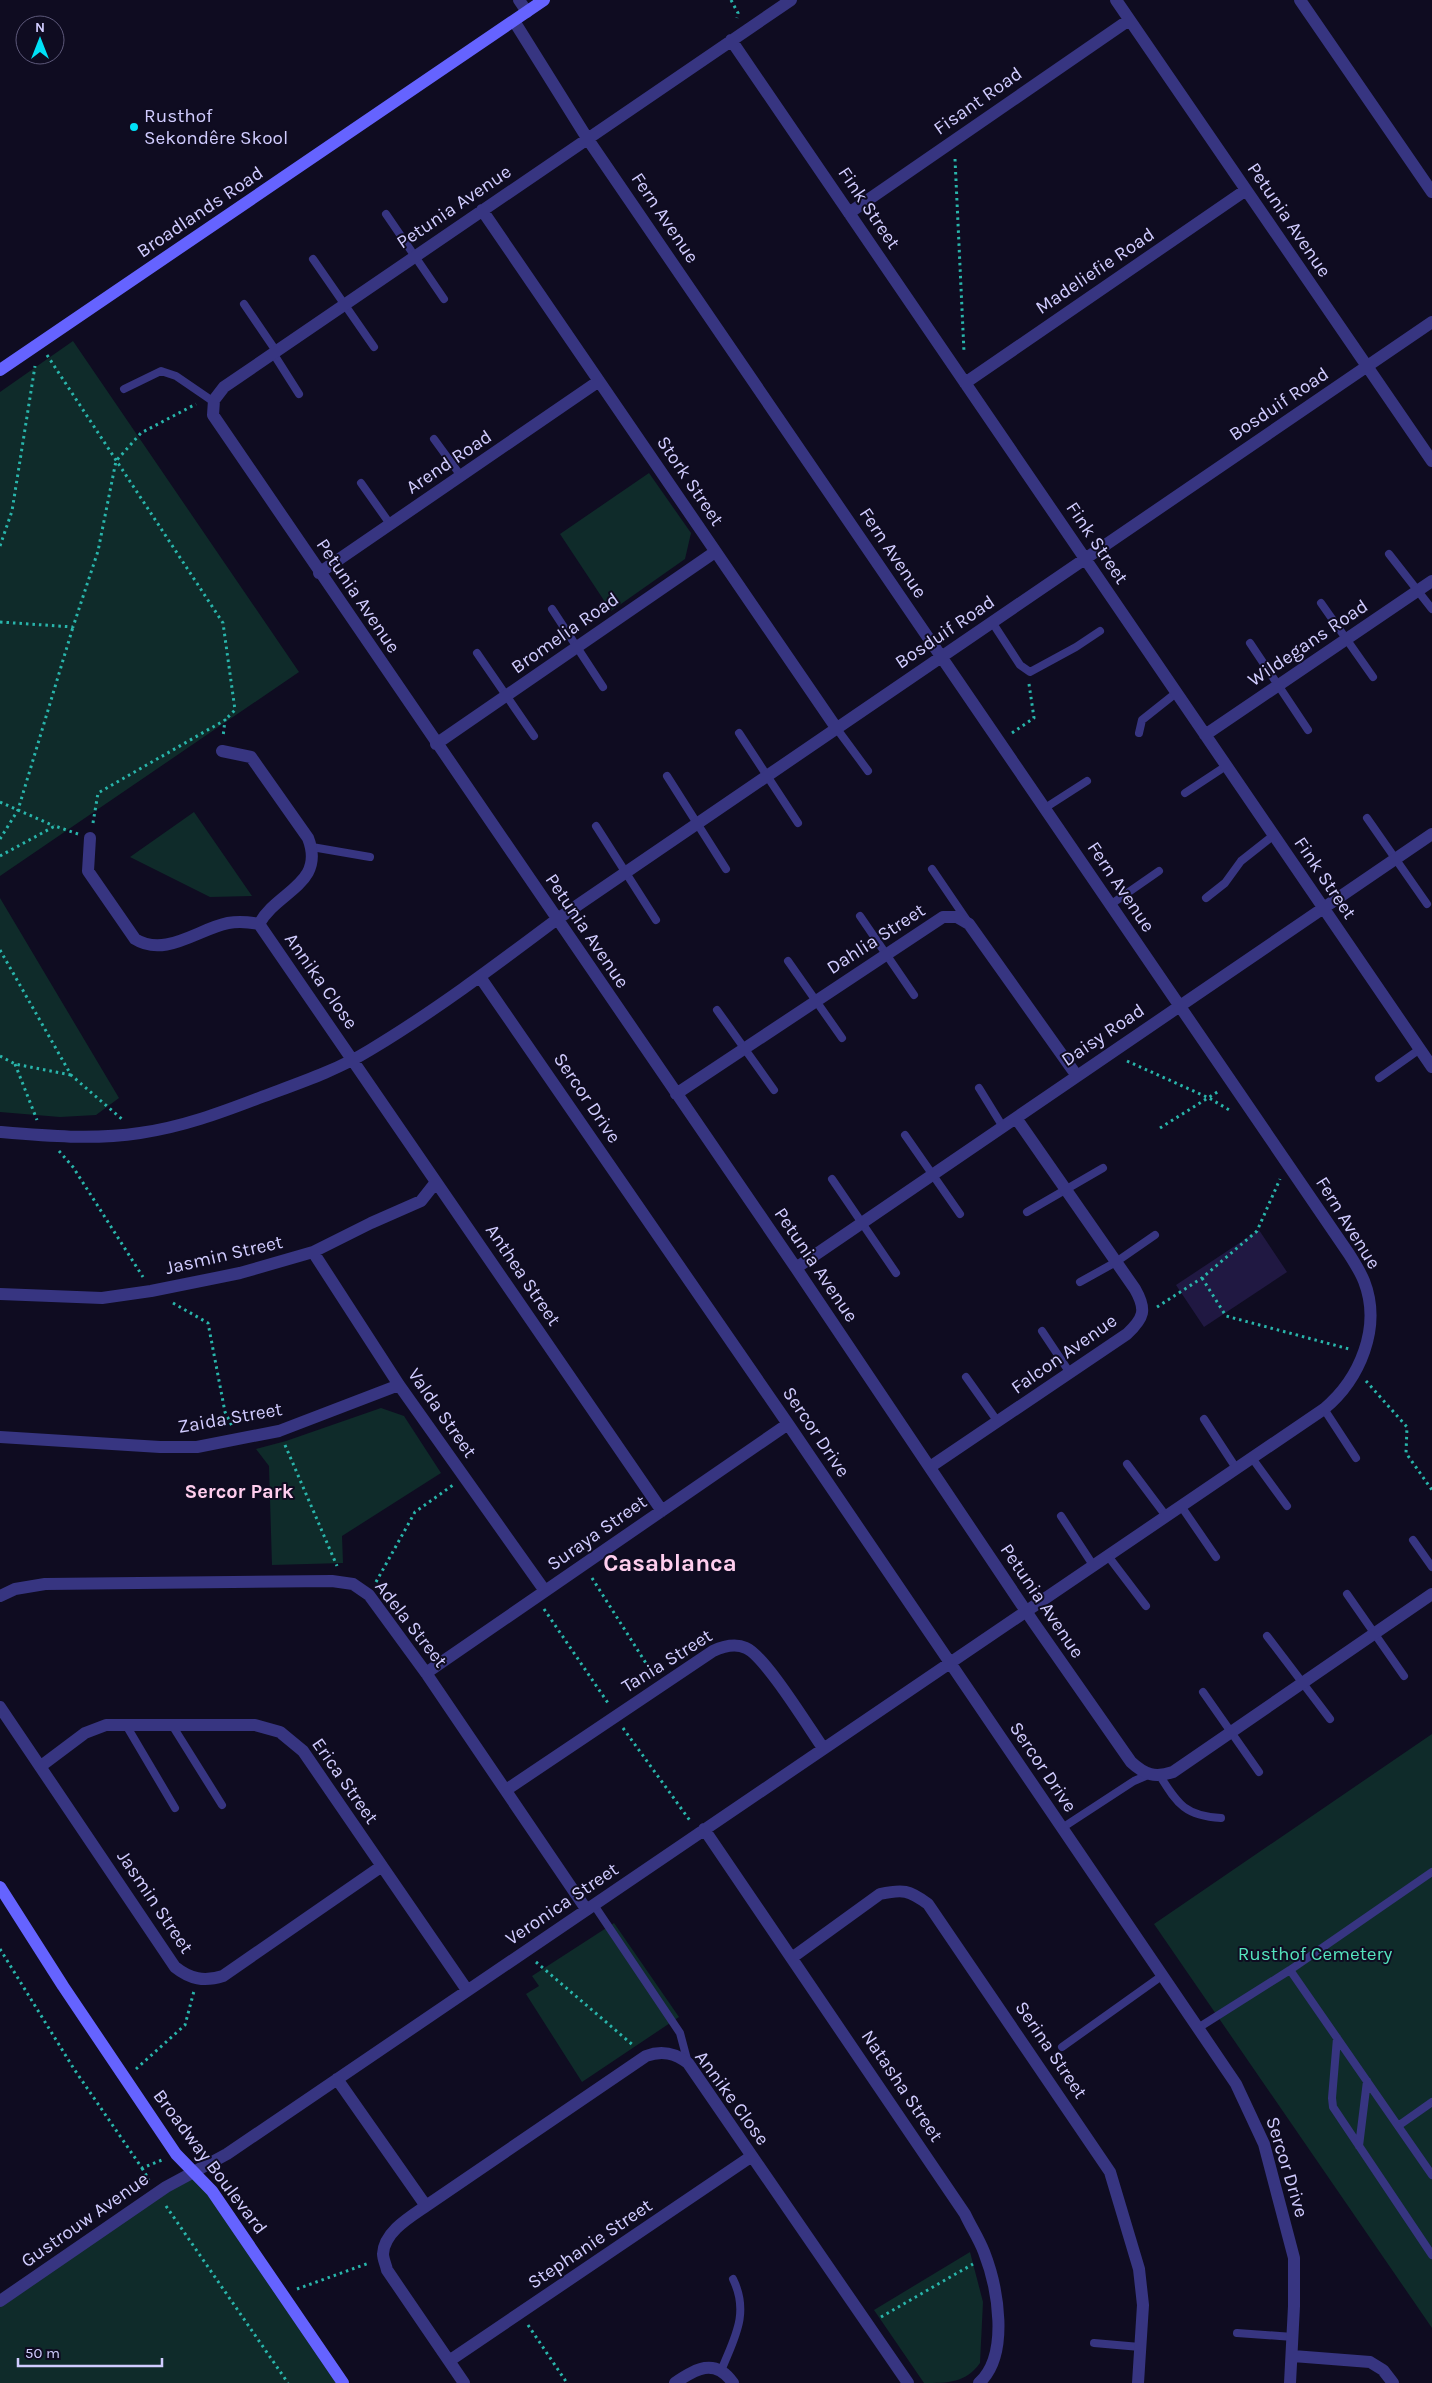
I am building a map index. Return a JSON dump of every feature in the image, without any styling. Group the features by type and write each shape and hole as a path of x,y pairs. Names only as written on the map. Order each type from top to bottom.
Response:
{"main road":[{"name":"Broadlands Road","path":"0,370 544,0"},
{"name":"Broadway Boulevard","path":"0,1887 63,1986 176,2154 212,2191 343,2383"}],"street":[{"path":"519,0 527,12"},
{"name":"Petunia Avenue","path":"791,0 224,386 210,400 213,415 556,920 796,1268 1026,1611 1131,1762 1154,1776"},
{"name":"Petunia Avenue","path":"1116,0 1432,461"},
{"path":"1300,0 1432,192"},
{"name":"Fisant Road","path":"849,213 1129,20"},
{"name":"Fern Avenue","path":"514,21 587,138 1292,1170 1349,1254 1364,1282 1370,1312 1364,1353 1357,1370 1346,1387 1324,1409 949,1663"},
{"name":"Fink Street","path":"731,40 1432,1067"},
{"name":"Madeliefie Road","path":"965,383 1246,190"},
{"name":"Stork Street","path":"482,210 837,729"},
{"name":"Bosduif Road","path":"480,977 556,920 1432,322"},
{"name":"Arend Road","path":"319,573 600,381"},
{"name":"Bromelia Road","path":"436,744 715,552"},
{"name":"Wildegans Road","path":"1205,735 1432,581"},
{"path":"222,751 251,757 308,838 312,847"},
{"name":"Daisy Road","path":"796,1268 1432,834"},
{"name":"Annika Close","path":"90,838 88,871 136,939 143,944 161,946 230,923 260,924"},
{"name":"Annika Close","path":"260,924 268,910 306,878 312,864 312,847"},
{"name":"Dahlia Street","path":"676,1094 943,917 957,917 969,924"},
{"name":"Annika Close","path":"260,924 352,1060"},
{"path":"969,924 1077,1076"},
{"path":"0,1132 74,1138 138,1134 188,1124 331,1070 370,1051 480,977"},
{"name":"Sercor Drive","path":"480,977 788,1424 1236,2084 1264,2144 1294,2258 1293,2356 1290,2383"},
{"name":"Anthea Street","path":"352,1060 662,1511"},
{"name":"Falcon Avenue","path":"930,1467 1127,1334 1141,1317 1142,1302 1016,1118"},
{"name":"Jasmin Street","path":"0,1294 83,1299 151,1291 240,1273 313,1252 421,1201 436,1182"},
{"name":"Valda Street","path":"313,1252 399,1386 545,1591"},
{"name":"Zaida Street","path":"0,1437 179,1448 239,1440 279,1431 399,1386"},
{"name":"Suraya Street","path":"426,1673 788,1424"},
{"name":"Adela Street","path":"0,1596 22,1587 44,1584 343,1581 362,1589 369,1595 426,1673 506,1790 590,1907"},
{"path":"1154,1776 1173,1772 1432,1594"},
{"name":"Tania Street","path":"506,1790 721,1647 738,1646 747,1648 762,1660 823,1748"},
{"name":"Veronica Street","path":"193,2172 228,2154 949,1663"},
{"name":"Jasmin Street","path":"0,1707 175,1967 189,1976 206,1979 223,1976 382,1866"},
{"name":"Erica Street","path":"41,1766 92,1730 106,1725 256,1725 280,1732 303,1751 467,1990"},
{"name":"Natasha Street","path":"704,1829 793,1957 965,2214 985,2257 995,2292 998,2328 996,2355 988,2374 979,2383"},
{"name":"Serina Street","path":"793,1957 880,1894 897,1890 912,1892 928,1904 1110,2172 1139,2269 1143,2305 1138,2383"},
{"name":"Annike Close","path":"384,2257 388,2241 399,2224 646,2056 653,2053 669,2053 688,2063 908,2383"},
{"path":"337,2079 426,2206"},
{"name":"Stephanie Street","path":"449,2362 752,2156"},
{"name":"Gustrouw Avenue","path":"0,2301 157,2194 193,2172"},
{"path":"384,2257 387,2270 464,2383"},
{"path":"1293,2356 1370,2362 1382,2370 1393,2383"},
{"path":"675,2383 695,2370 710,2368 721,2371 733,2383"}],"lane":[{"path":"386,214 444,299"},
{"path":"313,259 374,346"},
{"path":"244,304 299,394"},
{"path":"124,389 161,371 176,376 210,400"},
{"path":"434,439 461,476"},
{"path":"361,483 390,524"},
{"path":"1389,554 1432,609"},
{"path":"1321,603 1373,677"},
{"path":"552,609 603,687"},
{"path":"992,622 1020,665 1027,671 1038,670 1100,631"},
{"path":"1250,644 1308,730"},
{"path":"477,653 534,736"},
{"path":"1139,733 1142,720 1176,693"},
{"name":"Stork Street","path":"837,729 868,771"},
{"path":"739,733 798,823"},
{"path":"1185,792 1226,766"},
{"path":"667,776 726,870"},
{"path":"1045,808 1087,781"},
{"path":"1367,818 1427,904"},
{"path":"596,826 656,920"},
{"path":"1206,898 1225,883 1240,861 1274,836"},
{"path":"312,847 370,857"},
{"path":"932,869 969,924"},
{"path":"1110,905 1159,871"},
{"path":"860,916 914,995"},
{"path":"788,961 842,1038"},
{"path":"717,1010 774,1090"},
{"path":"1379,1078 1420,1049"},
{"path":"979,1088 1003,1127"},
{"path":"905,1135 960,1214"},
{"path":"1027,1212 1102,1168"},
{"path":"832,1180 896,1273"},
{"path":"1080,1282 1116,1262 1155,1235"},
{"path":"1042,1331 1070,1373"},
{"path":"966,1377 998,1422"},
{"path":"1324,1409 1356,1458"},
{"path":"1204,1418 1236,1468"},
{"path":"1252,1458 1287,1506"},
{"path":"1127,1464 1166,1516"},
{"path":"1181,1506 1216,1557"},
{"path":"1061,1516 1093,1565"},
{"path":"1414,1540 1432,1567"},
{"path":"1108,1556 1146,1606"},
{"path":"1347,1594 1404,1676"},
{"path":"1267,1636 1330,1719"},
{"path":"1203,1692 1259,1772"},
{"path":"126,1725 175,1808"},
{"path":"172,1725 222,1805"},
{"path":"1062,1828 1134,1781 1154,1776 1184,1808 1194,1814 1221,1818"},
{"path":"1198,2028 1290,1970 1432,1872"},
{"path":"590,1907 680,2033 688,2063"},
{"path":"1290,1970 1432,2175"},
{"path":"1062,2047 1163,1975"},
{"path":"1337,2038 1332,2102 1432,2255"},
{"path":"1359,2146 1367,2081"},
{"path":"1398,2126 1432,2102"},
{"path":"721,2371 741,2315 742,2302 734,2279"},
{"path":"1237,2332 1293,2337"},
{"path":"1094,2343 1140,2347"}],"path":[{"path":"954,141 964,353"},
{"path":"0,802 55,826 90,838 98,793 225,720 235,710 223,623 39,344"},
{"path":"0,546 12,511 39,344"},
{"path":"0,839 18,810 98,551 116,461 141,433 210,400"},
{"path":"0,622 73,627"},
{"path":"999,741 1034,718 1027,671"},
{"path":"222,751 225,720"},
{"path":"0,856 55,826"},
{"path":"0,950 72,1076 138,1134"},
{"path":"1110,1054 1209,1098 1238,1116"},
{"path":"0,1056 16,1064 72,1076"},
{"path":"16,1064 38,1124"},
{"path":"1160,1128 1232,1083"},
{"path":"54,1146 73,1167 151,1291 208,1322 225,1412 239,1440"},
{"path":"1141,1317 1202,1278 1257,1231 1278,1180 1292,1170"},
{"path":"1202,1278 1226,1316 1364,1353"},
{"path":"1357,1370 1407,1427 1406,1452 1432,1490"},
{"path":"279,1431 343,1581"},
{"path":"369,1595 415,1512 465,1478"},
{"path":"584,1565 649,1668 667,1682"},
{"path":"0,1949 74,2069 142,2168 157,2194 288,2383"},
{"path":"524,1952 646,2056"},
{"path":"125,2078 186,2025 197,1978"},
{"path":"142,2168 176,2154"},
{"path":"282,2294 384,2257"},
{"path":"868,2325 985,2257"},
{"path":"521,2314 567,2383"}],"green space":[{"path":"73,341 299,672 0,876 0,392"},
{"path":"649,473 691,533 685,559 611,611 560,534"},
{"path":"194,812 252,896 210,897 130,857"},
{"path":"0,898 119,1098 96,1115 60,1117 0,1112"},
{"path":"381,1408 404,1416 441,1473 342,1536 343,1563 272,1565 269,1466 256,1449 286,1441"},
{"name":"Rusthof Cemetery","path":"1432,1734 1432,2328 1154,1924"},
{"path":"614,1923 679,2017 582,2082 526,1994 539,1986 532,1976"},
{"path":"192,2172 342,2383 0,2383 0,2304"},
{"path":"970,2252 983,2302 980,2363 969,2375 962,2378 949,2382 924,2383 874,2310"}],"building":[{"path":"1259,1230 1287,1272 1204,1327 1176,1285"}],"place":[{"name":"Rusthof Sekondêre Skool","path":"134,127"}],"district":[{"name":"Sercor Park","path":"239,1491"},
{"name":"Casablanca","path":"670,1563"}]}
